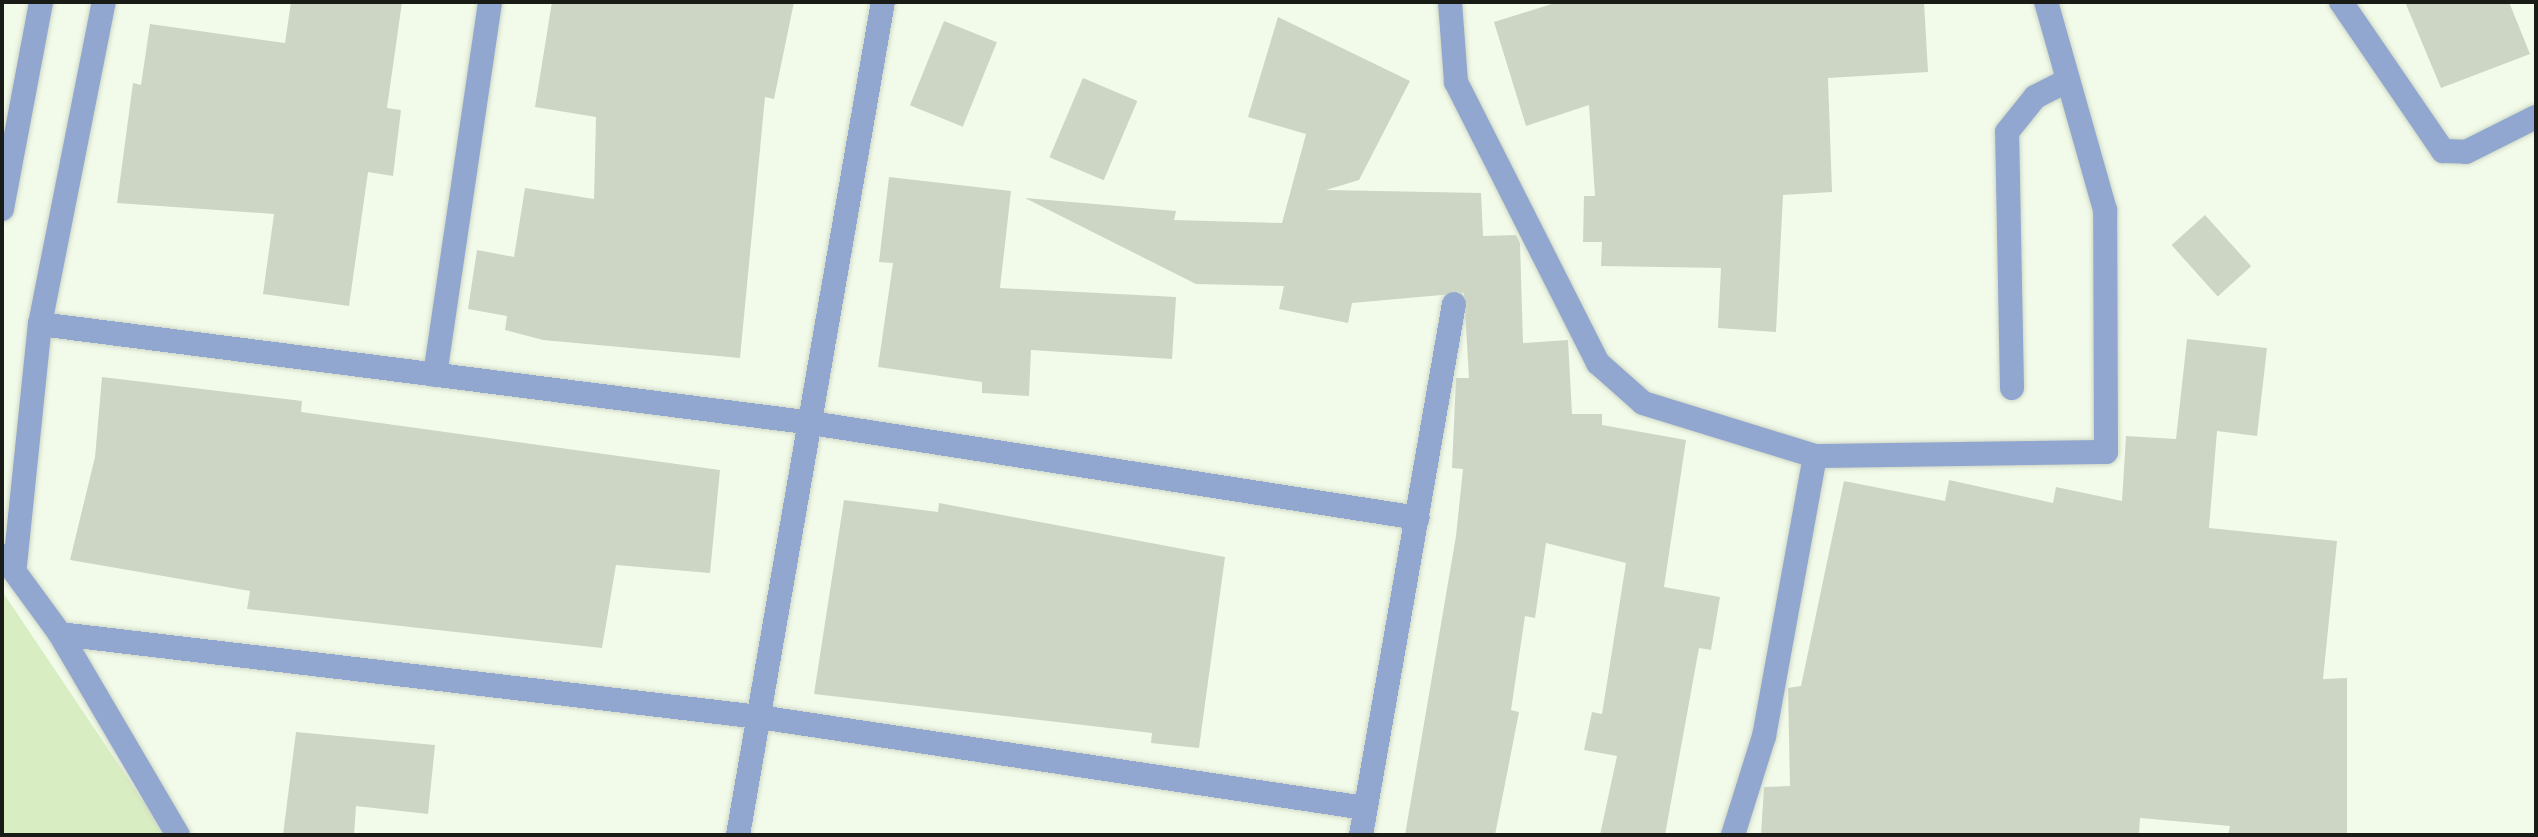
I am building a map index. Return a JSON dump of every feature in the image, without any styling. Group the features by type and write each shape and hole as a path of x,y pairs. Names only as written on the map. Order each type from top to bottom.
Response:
{"street":[{"path":"2,209 41,2"},
{"path":"104,2 40,324 8,560 60,634 178,835"},
{"path":"435,375 490,2"},
{"path":"738,835 805,422 883,2"},
{"path":"1450,2 1456,82 1598,363 1643,403 1815,456 2106,452 2105,210 2064,82 2046,2"},
{"path":"2341,2 2443,151 2466,152 2536,117"},
{"path":"2012,388 2007,132 2035,97 2064,82"},
{"path":"1361,835 1454,304"},
{"path":"40,324 805,422 1418,518"},
{"path":"1733,835 1764,736 1815,456"},
{"path":"60,634 759,717 1365,808"}],"green space":[{"path":"2,591 166,835 2,835"}],"building":[{"path":"291,2 402,2 387,108 401,110 393,176 368,172 349,306 263,294 274,214 117,203 133,83 141,85 150,24 285,43"},
{"path":"552,2 794,2 774,99 765,97 740,358 543,340 505,330 507,316 468,309 477,250 514,257 525,188 594,199 596,117 535,107"},
{"path":"1558,2 1924,2 1928,72 1828,78 1832,192 1783,195 1776,332 1718,328 1721,268 1601,266 1602,242 1583,242 1584,196 1595,196 1589,105 1526,126 1494,22"},
{"path":"2405,2 2509,2 2530,54 2441,88"},
{"path":"1278,17 1410,81 1359,180 1326,190 1481,193 1483,236 1516,235 1520,243 1523,343 1568,340 1572,414 1602,414 1602,425 1686,440 1664,587 1720,597 1711,650 1699,648 1665,835 1600,835 1617,756 1584,750 1592,712 1602,714 1626,563 1546,543 1535,618 1525,616 1511,710 1519,712 1495,835 1405,835 1456,536 1463,469 1452,468 1456,378 1469,378 1464,293 1352,303 1348,323 1279,309 1284,286 1196,284 1025,198 1176,211 1174,220 1282,223 1306,134 1248,117"},
{"path":"944,21 997,42 963,127 910,105"},
{"path":"1083,78 1137,101 1104,180 1049,157"},
{"path":"889,177 1011,191 1000,288 1176,297 1172,359 1031,350 1029,396 982,393 982,382 878,367 893,263 879,262"},
{"path":"2205,215 2251,266 2218,296 2172,245"},
{"path":"2187,339 2267,348 2257,436 2217,431 2209,528 2337,541 2323,679 2347,678 2347,835 2228,835 2230,826 2140,818 2139,835 1761,835 1764,787 1790,786 1788,688 1801,686 1844,481 1945,501 1949,480 2053,503 2056,487 2122,501 2126,436 2176,439"},
{"path":"102,377 302,401 301,412 720,470 710,573 616,565 602,648 247,609 250,591 70,560 95,457"},
{"path":"844,500 938,512 939,503 1225,557 1199,748 1151,743 1152,733 814,694"},
{"path":"296,732 435,745 428,814 356,806 354,835 283,835"}]}
